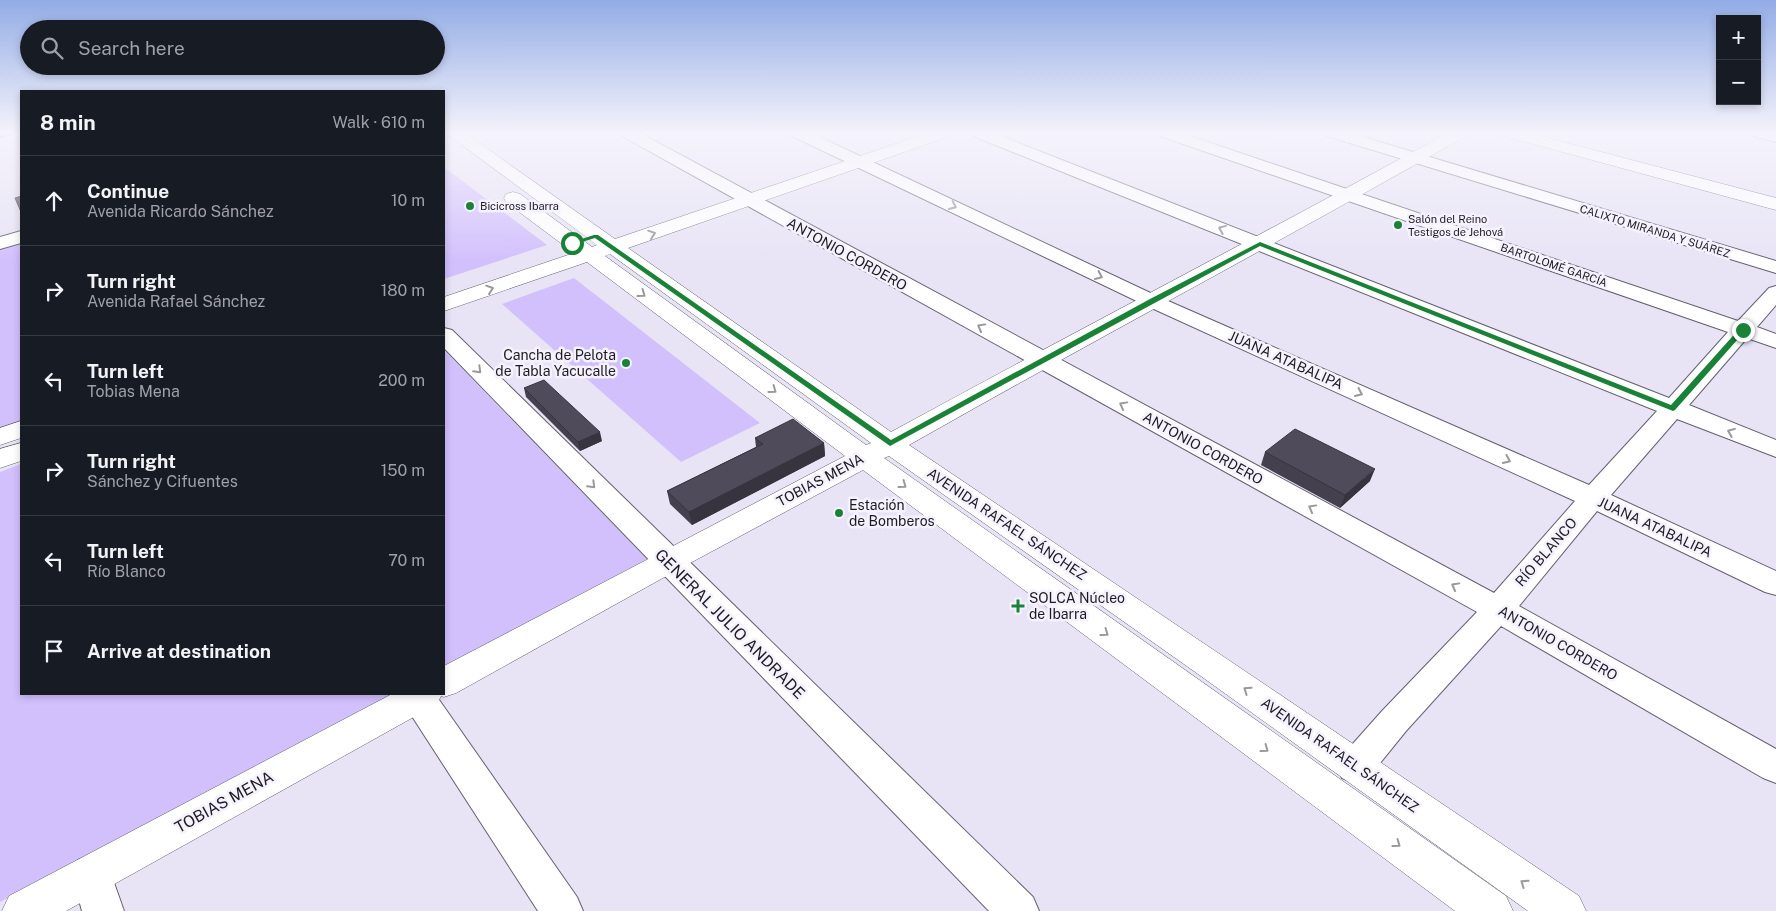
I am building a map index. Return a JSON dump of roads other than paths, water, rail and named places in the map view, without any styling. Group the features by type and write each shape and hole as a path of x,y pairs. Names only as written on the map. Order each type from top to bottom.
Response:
{"street":[{"name":"AVENIDA RAFAEL SÁNCHEZ","path":"506,176 592,245 877,450 1180,687 1491,911"},
{"name":"ANTONIO CORDERO","path":"705,176 1498,609 1776,767"},
{"path":"445,287 592,245 799,176"},
{"name":"JUANA ATABALIPA","path":"889,176 1152,300 1593,498 1776,584"},
{"path":"1087,176 1776,450"},
{"name":"BARTOLOMÉ GARCÍA","path":"1291,176 1776,341"},
{"name":"TOBIAS MENA","path":"445,682 1152,300 1260,244 1384,176"},
{"name":"CALIXTO MIRANDA Y SUÁREZ","path":"1474,176 1776,267"},
{"path":"1669,176 1776,204"},
{"path":"1699,176 1776,196"},
{"name":"AVENIDA RAFAEL SÁNCHEZ","path":"499,188 592,245"},
{"path":"0,243 20,237"},
{"path":"445,304 592,245"},
{"name":"RÍO BLANCO","path":"1355,767 1394,721 1498,609 1593,498 1776,292"},
{"name":"GENERAL JULIO ANDRADE","path":"445,336 1018,911"},
{"path":"0,437 20,430"},
{"name":"AVENIDA RAFAEL SÁNCHEZ","path":"877,450 1210,664 1564,911"},
{"path":"0,459 20,451"},
{"path":"1180,687 1210,664"},
{"name":"TOBIAS MENA","path":"24,911 421,695"},
{"path":"430,695 562,911"},
{"path":"92,874 103,911"}],"place":[{"name":"Bicicross Ibarra","path":"470,206"},
{"name":"Salón del Reino Testigos de Jehová","path":"1398,225"},
{"name":"Cancha de Pelota de Tabla Yacucalle","path":"626,363"},
{"name":"Estación de Bomberos","path":"839,513"},
{"name":"SOLCA Núcleo de Ibarra","path":"1018,606"}]}
